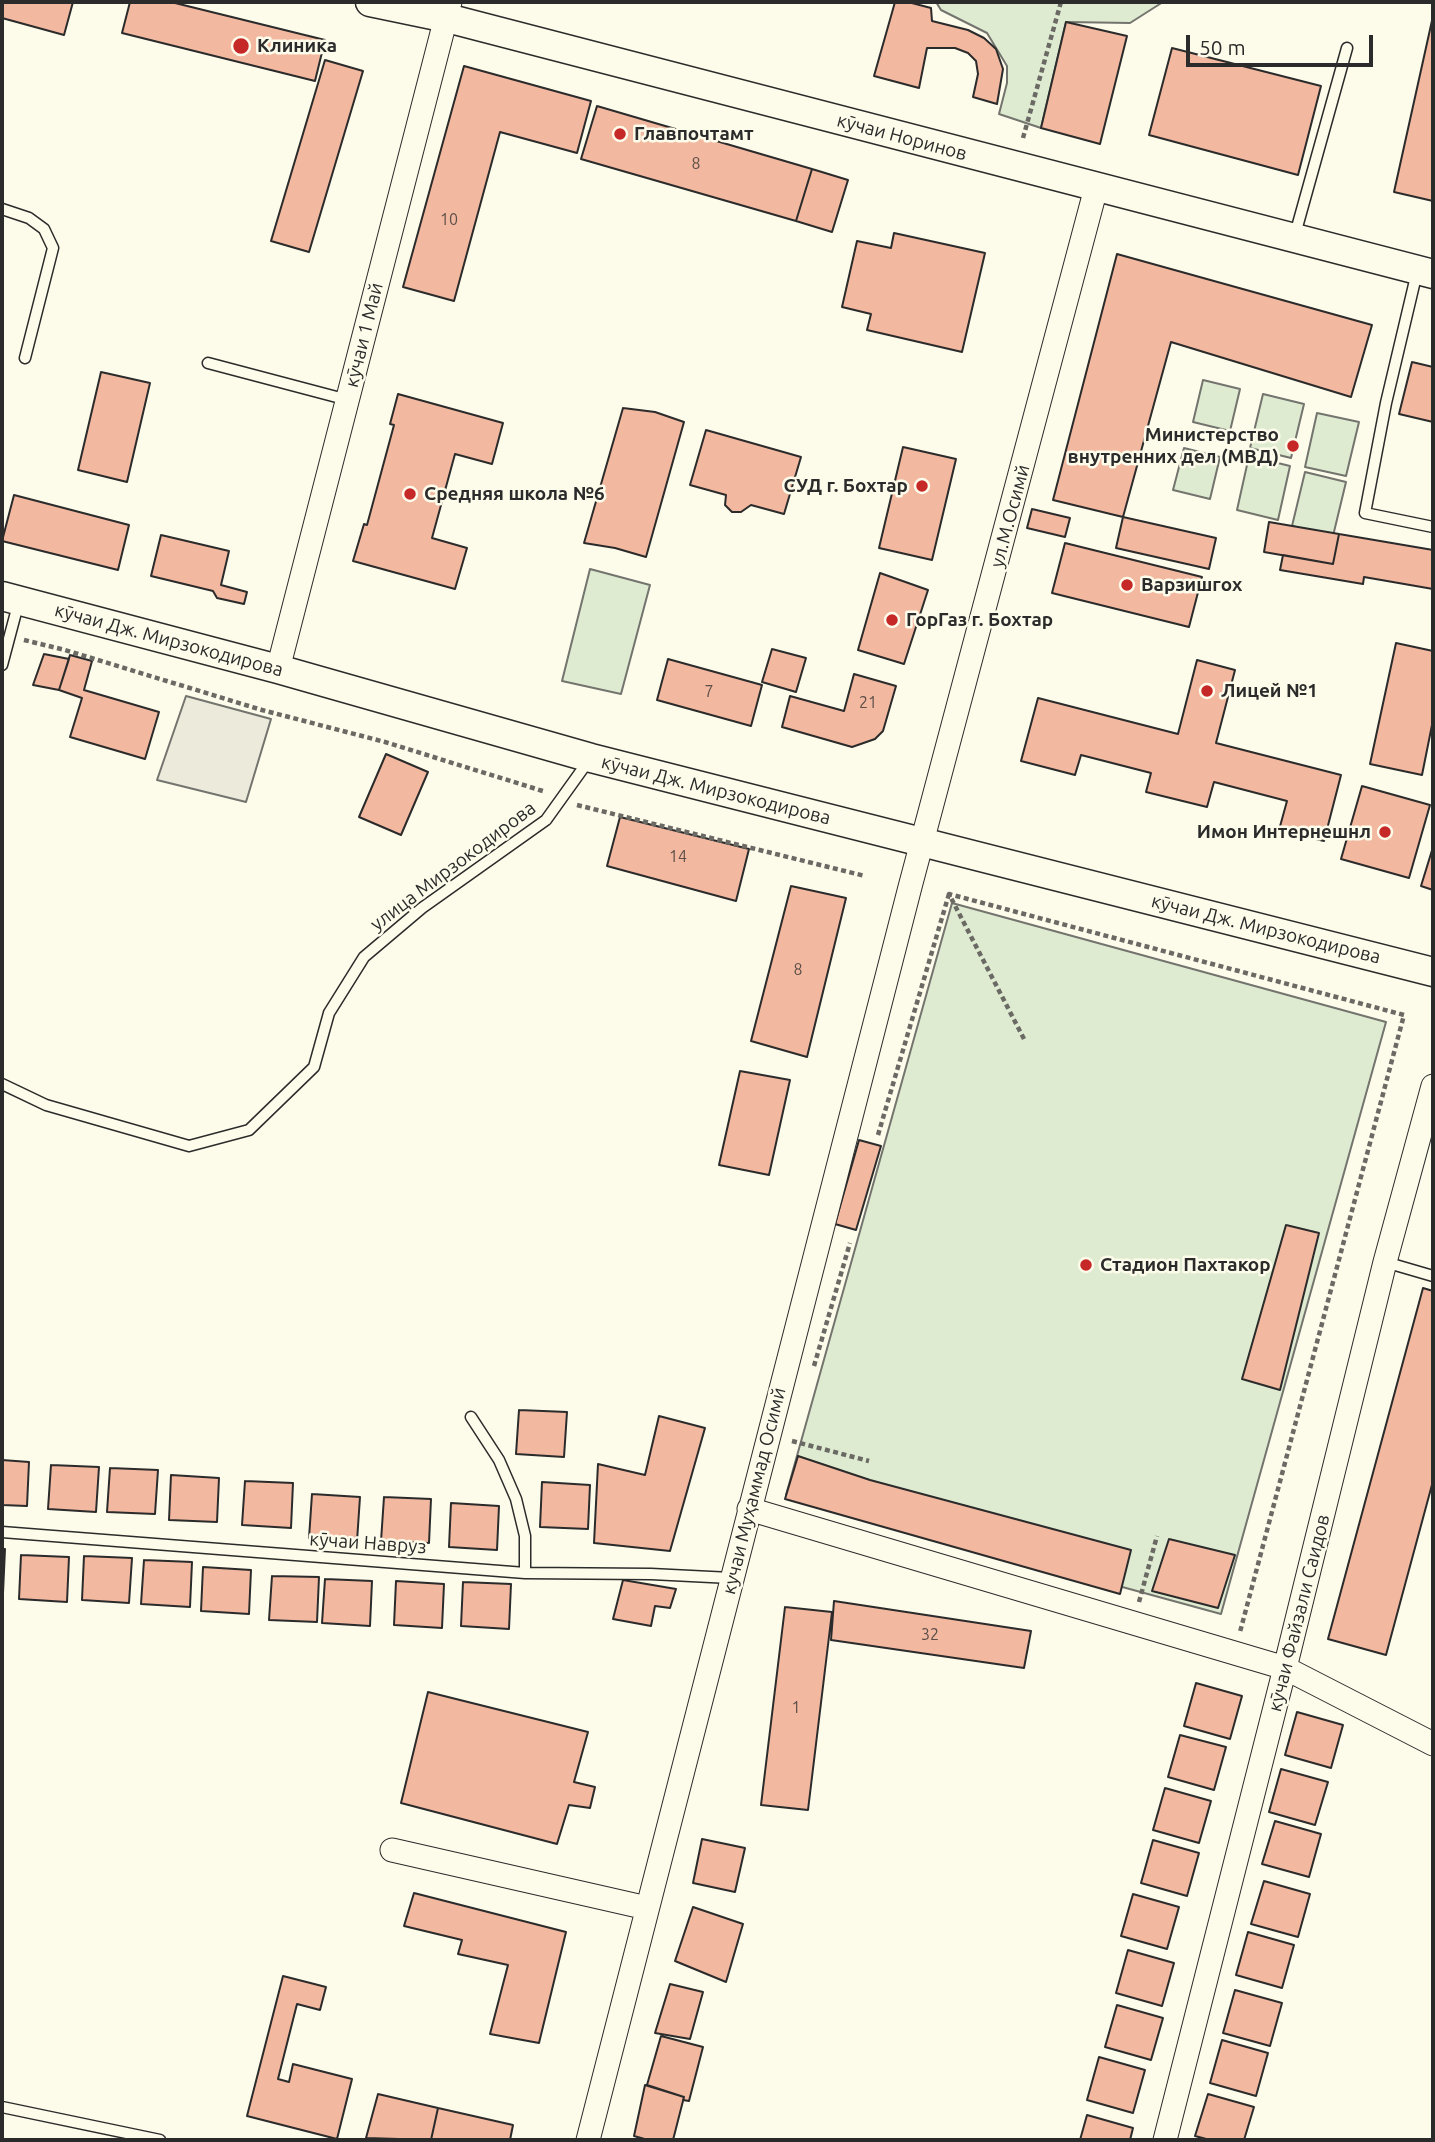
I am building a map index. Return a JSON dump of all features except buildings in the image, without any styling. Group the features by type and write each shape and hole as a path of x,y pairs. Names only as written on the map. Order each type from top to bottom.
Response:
{"street":[{"name":"кӯчаи Норинов","path":"370,2 448,10 1096,188 1425,271"},
{"name":"кӯчаи 1 Май","path":"278,668 448,10"},
{"name":"ул.М.Осимй","path":"923,843 1096,188"},
{"name":"кӯчаи Дж. Мирзокодирова","path":"10,598 278,668 591,758 1433,972"},
{"name":"кучаи Муҳаммад Осимй","path":"588,2140 923,843"},
{"name":"кӯчаи Файзали Саидов","path":"1165,2140 1385,1262 1433,1086"},
{"path":"749,1509 1285,1668 1433,1744"},
{"path":"392,1850 648,1908"}],"lane":[{"path":"1294,238 1347,48"},
{"path":"2,209 29,218 44,229 53,248 25,358"},
{"path":"1425,271 1386,403 1365,513 1433,527"},
{"path":"208,363 348,400"},
{"path":"2,665 10,636 10,598"},
{"name":"улица Мирзокодирова","path":"2,1084 46,1105 190,1146 249,1130 314,1067 329,1013 363,957 422,908 546,820 591,758"},
{"path":"1385,1262 1433,1276"},
{"path":"471,1418 499,1460 516,1499 525,1536 524,1573"},
{"name":"кӯчаи Навруз","path":"2,1532 524,1573 731,1578"},
{"path":"2,2107 160,2140"}],"path":[{"path":"1023,138 1061,2"},
{"path":"10,636 262,710 384,742 537,788 561,800 865,876"},
{"path":"949,894 1024,1039"},
{"path":"878,1135 949,894"},
{"path":"949,894 1404,1016 1238,1642"},
{"path":"811,1375 850,1243"},
{"path":"788,1454 796,1428"},
{"path":"792,1441 869,1461"},
{"path":"1132,1623 1157,1535"}],"green space":[{"path":"936,2 1163,2 1130,23 1066,22 1041,128 999,114 1007,83 1007,66 987,33 941,10"},
{"path":"1203,380 1240,389 1230,431 1193,422"},
{"path":"1263,394 1304,404 1291,458 1250,448"},
{"path":"1317,413 1359,422 1346,476 1305,467"},
{"path":"1184,448 1220,457 1210,499 1173,490"},
{"path":"1249,456 1290,466 1278,520 1237,510"},
{"path":"1305,472 1346,482 1333,536 1292,526"},
{"path":"590,569 650,585 621,694 562,681"},
{"path":"952,903 1386,1022 1221,1614 786,1495"}],"shaded area":[{"path":"186,696 271,719 246,802 157,780"}],"place":[{"name":"Клиника","path":"241,46"},
{"name":"Главпочтамт","path":"620,134"},
{"name":"Министерство внутренних дел (МВД)","path":"1293,446"},
{"name":"СУД г. Бохтар","path":"922,486"},
{"name":"Средняя школа №6","path":"410,494"},
{"name":"Варзишгох","path":"1127,585"},
{"name":"ГорГаз г. Бохтар","path":"892,620"},
{"name":"Лицей №1","path":"1207,691"},
{"name":"Имон Интернешнл","path":"1385,832"},
{"name":"Стадион Пахтакор","path":"1086,1265"}]}
